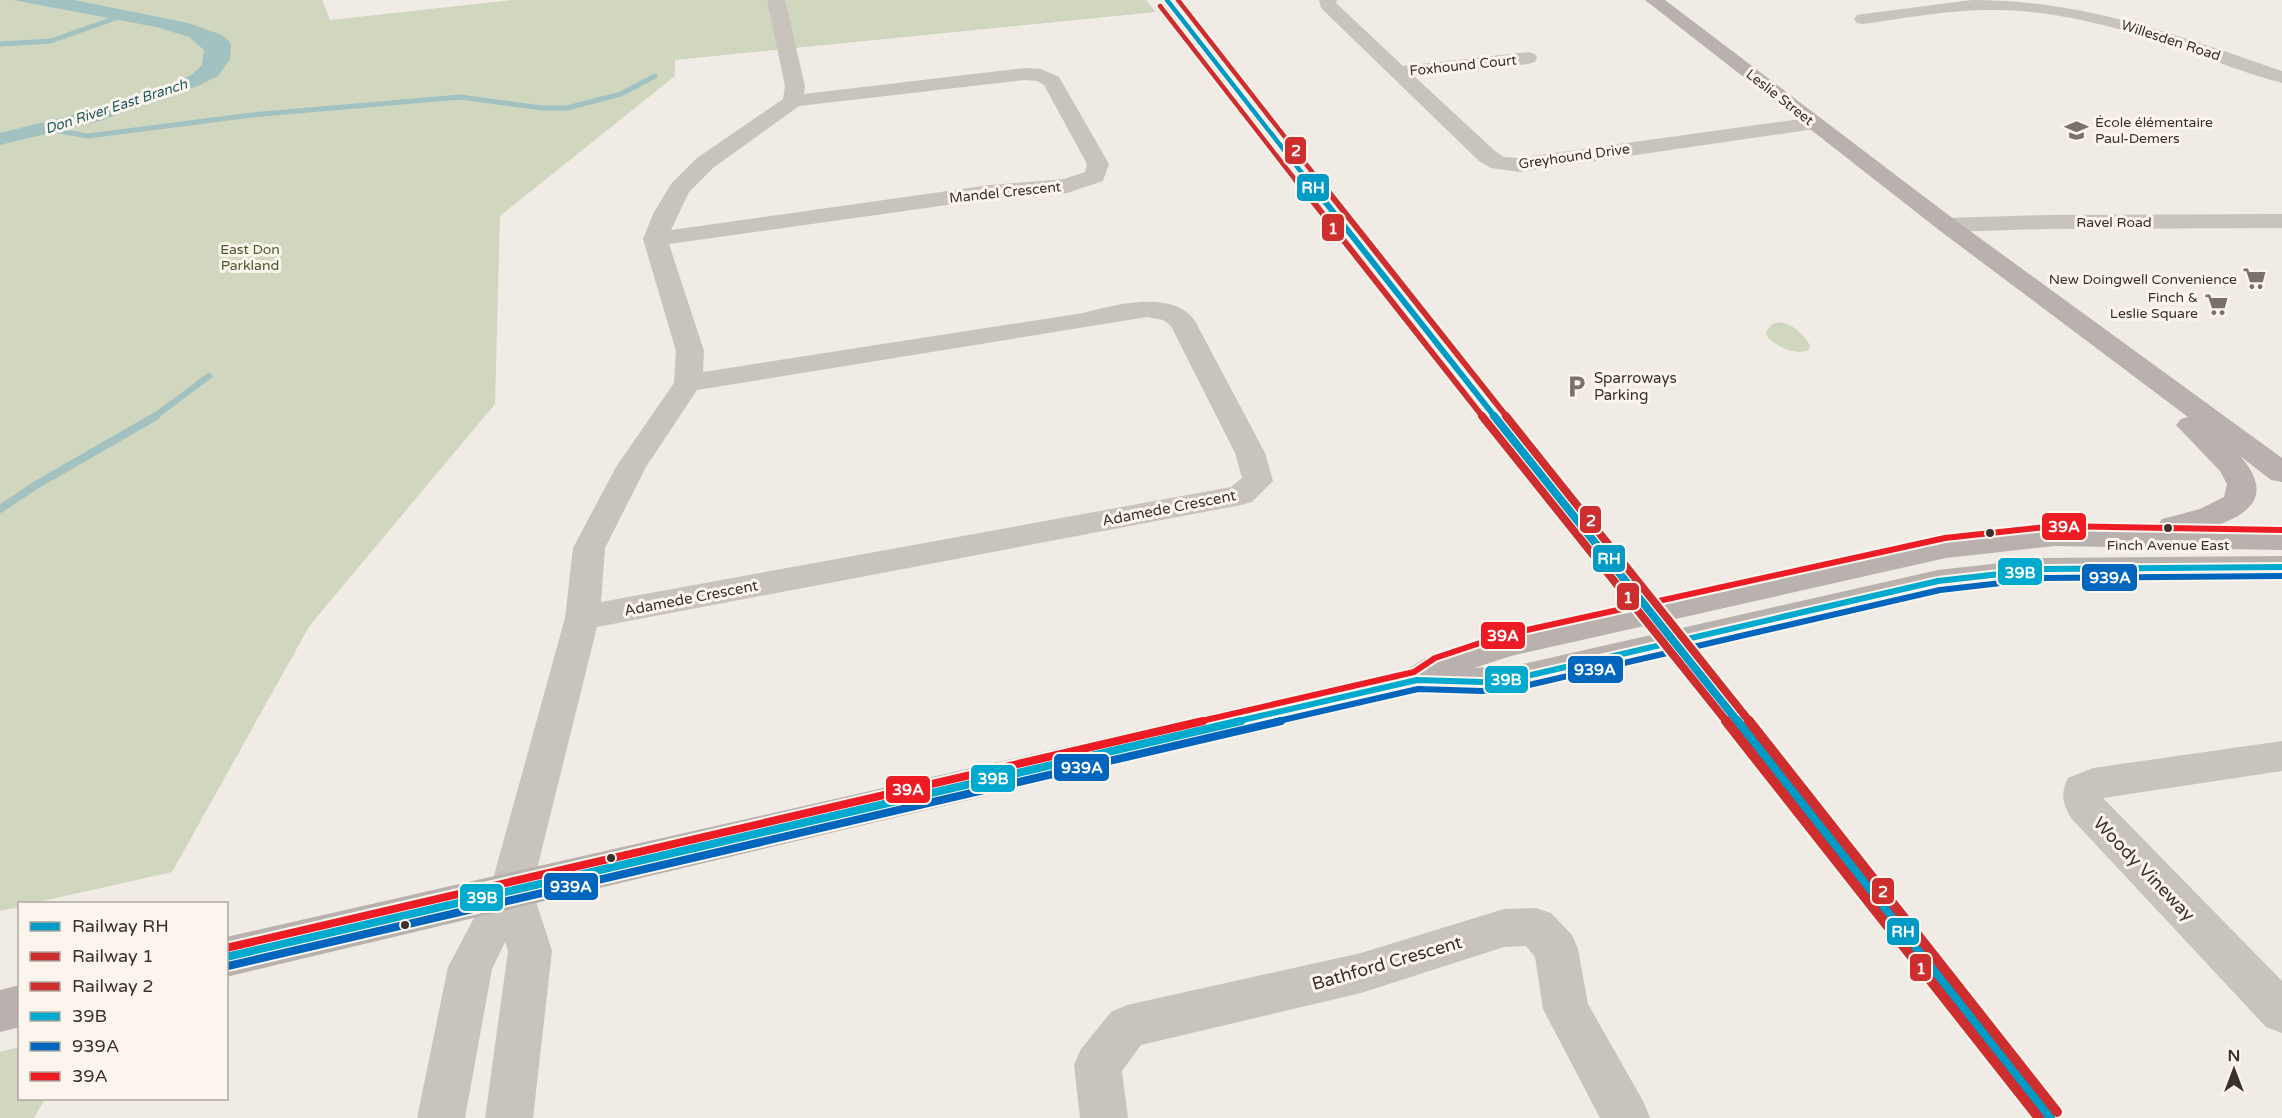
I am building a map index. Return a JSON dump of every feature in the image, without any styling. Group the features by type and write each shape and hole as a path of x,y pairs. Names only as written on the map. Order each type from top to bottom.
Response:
{"main road":[{"name":"Leslie Street","path":"1654,0 1947,225 2282,473"},
{"path":"2109,536 2166,528 2218,514 2239,499 2243,485 2237,472 2135,363"},
{"path":"2174,392 2282,454"},
{"path":"1417,680 1438,667 1506,644 1946,547 2055,536 2282,539"},
{"path":"2165,566 2282,581"},
{"path":"228,957 1417,680 1482,682 1518,678 1938,581 2044,569 2165,566 2282,567"},
{"path":"0,1011 18,1006"}],"street":[{"path":"441,1118 470,967 511,889 582,618 589,548 631,467 688,383 690,351 655,239 665,214 679,189 705,163 793,101 795,86 776,0"},
{"name":"Greyhound Drive","path":"1328,0 1327,4 1487,156 1499,163 1519,165 1815,123"},
{"name":"Willesden Road","path":"1863,19 1962,6 2069,5 2282,77"},
{"name":"Foxhound Court","path":"1399,72 1528,58"},
{"name":"Mandel Crescent","path":"655,239 990,192 1067,186 1095,176 1098,164 1052,81 1041,75 1024,74 793,101"},
{"name":"Ravel Road","path":"1947,225 2046,222 2282,221"},
{"name":"Adamede Crescent","path":"582,618 1241,495 1258,481 1250,453 1182,321 1173,312 1148,310 1119,313 1083,321 688,383"},
{"name":"Woody Vineway","path":"2282,756 2093,784 2082,789 2085,807 2282,1012"},
{"path":"509,1118 530,951 511,889"},
{"name":"Bathford Crescent","path":"1104,1118 1098,1065 1127,1027 1361,973 1504,928 1536,927 1556,949 1566,1009 1626,1118"}],"green space":[{"name":"East Don Parkland","path":"0,0 322,0 330,20 513,0 1146,0 1156,12 675,60 675,76 500,216 495,404 310,625 172,872 38,902 18,902 18,907 0,911"},
{"path":"1780,322 1794,327 1801,333 1810,345 1809,350 1793,351 1768,338 1766,332 1772,324"},
{"path":"18,1047 18,1100 44,1100 34,1118 0,1118 0,1052"}],"water":[{"name":"Don River East Branch","path":"13,0 74,0 188,23 222,35 229,41 230,59 218,76 198,86 100,121 0,145 0,133 88,111 176,82 193,74 202,65 204,50 189,37 156,27"}],"waterway":[{"path":"0,44 51,41 121,16"},
{"path":"48,129 88,136 252,115 460,97 542,108 567,108 621,94 655,76"},
{"path":"154,417 209,376"},
{"path":"0,509 36,485 156,416"}],"rail line":[{"name":"RH","path":"1167,0 1426,332 1579,520 2050,1118"},
{"name":"2","path":"1178,0 1433,326 1586,514 2057,1112"},
{"name":"1","path":"1160,6 1419,338 1572,526 2039,1118"}],"transit line":[{"name":"39A","path":"228,948 1414,672 1435,658 1504,635 1945,538 2055,526 2282,530"},
{"name":"39B","path":"228,957 1417,680 1482,682 1518,678 1938,581 2044,569 2282,567"},
{"name":"939A","path":"228,966 1418,689 1482,691 1520,687 1940,590 2045,578 2282,576"}],"place":[{"name":"École élémentaire Paul-Demers","path":"2077,130"},
{"name":"New Doingwell Convenience","path":"2255,279"},
{"name":"Finch & Leslie Square","path":"2216,305"},
{"name":"Sparroways Parking","path":"1576,387"},
{"name":"Finch Avenue East","path":"2168,528"}]}
